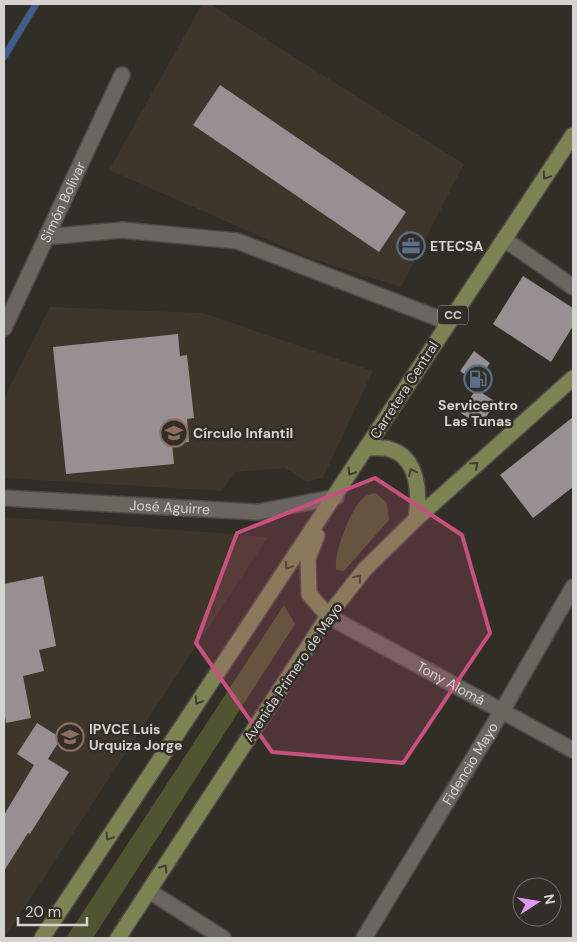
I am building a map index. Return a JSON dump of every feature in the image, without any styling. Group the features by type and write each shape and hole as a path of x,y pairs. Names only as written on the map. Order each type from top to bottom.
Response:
{"main road":[{"name":"Carretera Central","path":"336,497 448,322 573,135"},
{"name":"Avenida Primero de Mayo","path":"118,938 328,616 366,569 416,519 573,378"},
{"path":"366,448 390,449 405,458 414,476 419,498 416,519"},
{"path":"328,616 310,594 308,558 336,497"},
{"name":"CC","path":"42,938 250,621 336,497"}],"street":[{"name":"Simón Bolivar","path":"4,328 122,75"},
{"path":"46,237 122,230 237,241 448,322"},
{"path":"504,239 573,287"},
{"name":"José Aguirre","path":"4,498 258,512 336,497"},
{"name":"Fidencio Mayo","path":"364,938 502,712 573,587"},
{"name":"Tony Alomá","path":"328,616 573,750"},
{"path":"149,892 223,938"}],"highlighted area":[{"path":"375,478 462,535 490,633 403,763 272,752 196,643 237,533"}],"shaded area":[{"path":"202,4 210,4 464,164 401,287 312,259 109,170"},
{"name":"Círculo Infantil","path":"50,307 203,313 373,371 323,478 306,482 285,468 236,472 222,491 4,478 4,398"},
{"name":"IPVCE Luis Urquiza Jorge","path":"4,517 268,537 4,938"}],"green space":[{"path":"376,493 387,503 389,520 344,571 336,570 340,543 352,513 364,498"},
{"path":"284,605 295,624 93,938 66,938"}],"building":[{"path":"220,85 406,212 379,252 193,125"},
{"path":"523,276 573,308 573,326 551,362 493,324"},
{"path":"178,334 180,356 187,355 194,418 187,419 189,442 172,443 174,464 66,474 53,347"},
{"path":"474,351 490,363 476,383 460,371"},
{"path":"476,389 496,402 480,426 461,413"},
{"path":"573,417 573,487 533,518 500,475"},
{"path":"43,576 56,646 39,650 44,671 23,676 31,718 6,723 4,710 4,584"},
{"path":"37,723 61,738 48,759 69,772 4,871 4,815 34,765 17,754"}],"waterway":[{"path":"4,57 36,4"}],"place":[{"name":"ETECSA","path":"411,246"},
{"name":"Servicentro Las Tunas","path":"478,379"},
{"name":"Círculo Infantil","path":"174,433"},
{"name":"IPVCE Luis Urquiza Jorge","path":"70,737"}]}
